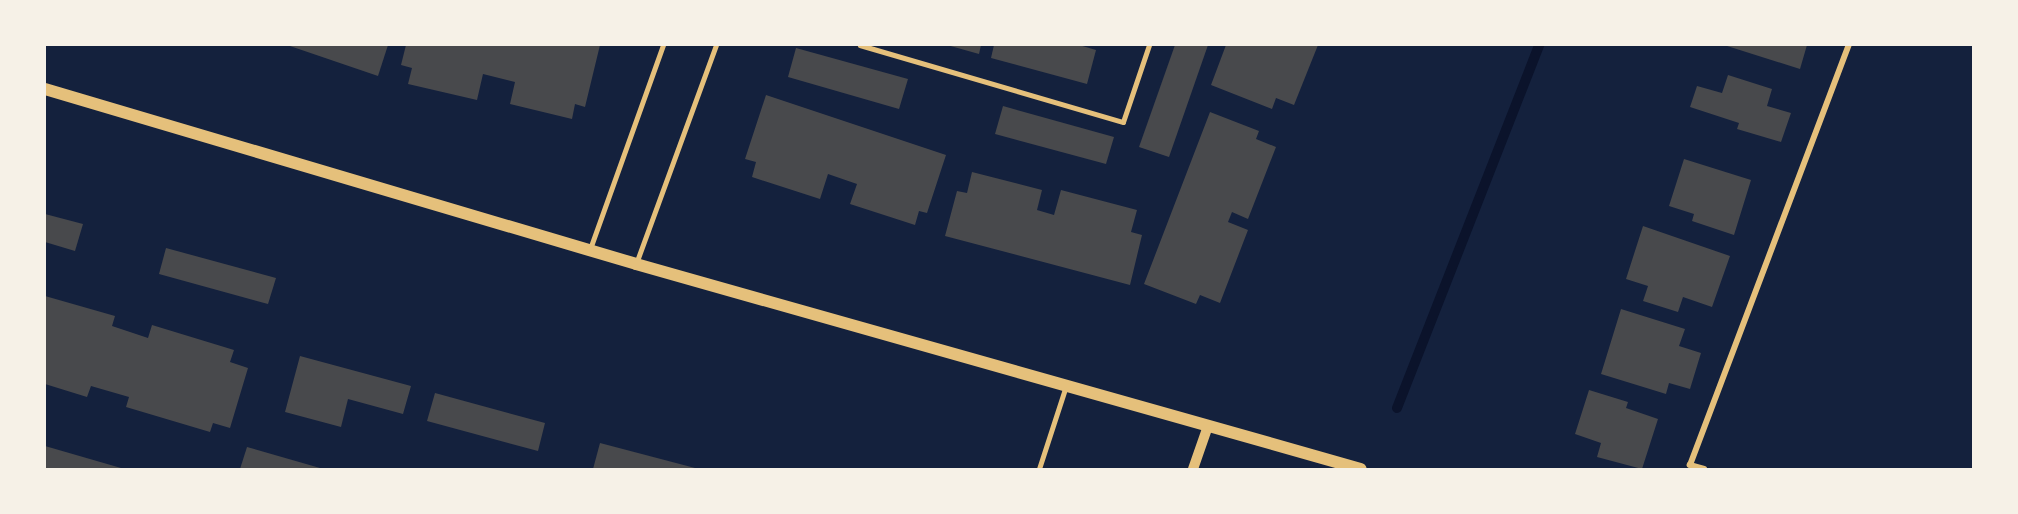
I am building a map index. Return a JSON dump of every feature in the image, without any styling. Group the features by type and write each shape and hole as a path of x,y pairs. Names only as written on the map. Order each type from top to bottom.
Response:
{"main road":[{"path":"45,89 636,264 1361,469"}],"street":[{"path":"1704,469 1690,465 1849,45"},
{"path":"1193,469 1209,426"}],"lane":[{"path":"589,250 663,45"},
{"path":"636,264 716,45"},
{"path":"860,45 1123,122 1149,45"},
{"path":"1039,469 1066,386"}],"building":[{"path":"287,45 388,45 378,76"},
{"path":"406,45 600,45 585,107 575,104 572,119 510,104 515,82 483,74 477,100 408,84 412,68 401,65"},
{"path":"947,45 981,45 979,54"},
{"path":"994,45 1079,45 1096,50 1087,84 991,58"},
{"path":"1175,45 1208,45 1169,157 1139,147"},
{"path":"1226,45 1318,45 1294,105 1276,98 1272,109 1211,85"},
{"path":"1724,45 1807,45 1800,69"},
{"path":"796,48 908,79 899,109 788,77"},
{"path":"1728,75 1772,89 1767,106 1791,113 1781,142 1737,129 1739,123 1690,107 1697,86 1722,93"},
{"path":"766,95 946,155 927,213 919,211 915,225 850,204 857,184 828,174 820,199 752,177 756,162 745,159"},
{"path":"1003,106 1114,137 1106,164 995,134"},
{"path":"1210,112 1259,131 1256,139 1276,147 1248,219 1232,212 1228,222 1248,230 1220,303 1200,295 1196,304 1144,284"},
{"path":"1684,159 1751,180 1734,235 1692,221 1694,214 1669,206"},
{"path":"972,172 1042,190 1037,210 1054,215 1061,190 1137,210 1131,232 1142,235 1130,285 945,236 957,191 967,193"},
{"path":"45,214 83,224 75,251 45,242"},
{"path":"1643,226 1730,256 1712,307 1683,297 1678,312 1643,301 1648,286 1626,279"},
{"path":"166,248 276,278 268,304 159,274"},
{"path":"45,296 115,316 112,326 148,338 152,325 234,350 230,362 248,368 230,428 213,423 210,432 126,407 129,397 91,386 87,397 45,384"},
{"path":"1621,309 1685,329 1679,346 1701,353 1690,389 1669,383 1666,394 1601,374"},
{"path":"300,356 411,386 403,414 348,399 341,427 285,412"},
{"path":"1589,390 1628,402 1626,408 1658,419 1642,469 1597,457 1601,443 1575,434"},
{"path":"435,393 545,423 538,451 427,421"},
{"path":"600,443 695,468 695,469 593,469"},
{"path":"45,446 121,468 121,469 45,469"},
{"path":"247,447 320,468 320,469 240,469"}],"waterway":[{"path":"1397,408 1539,45"}]}
